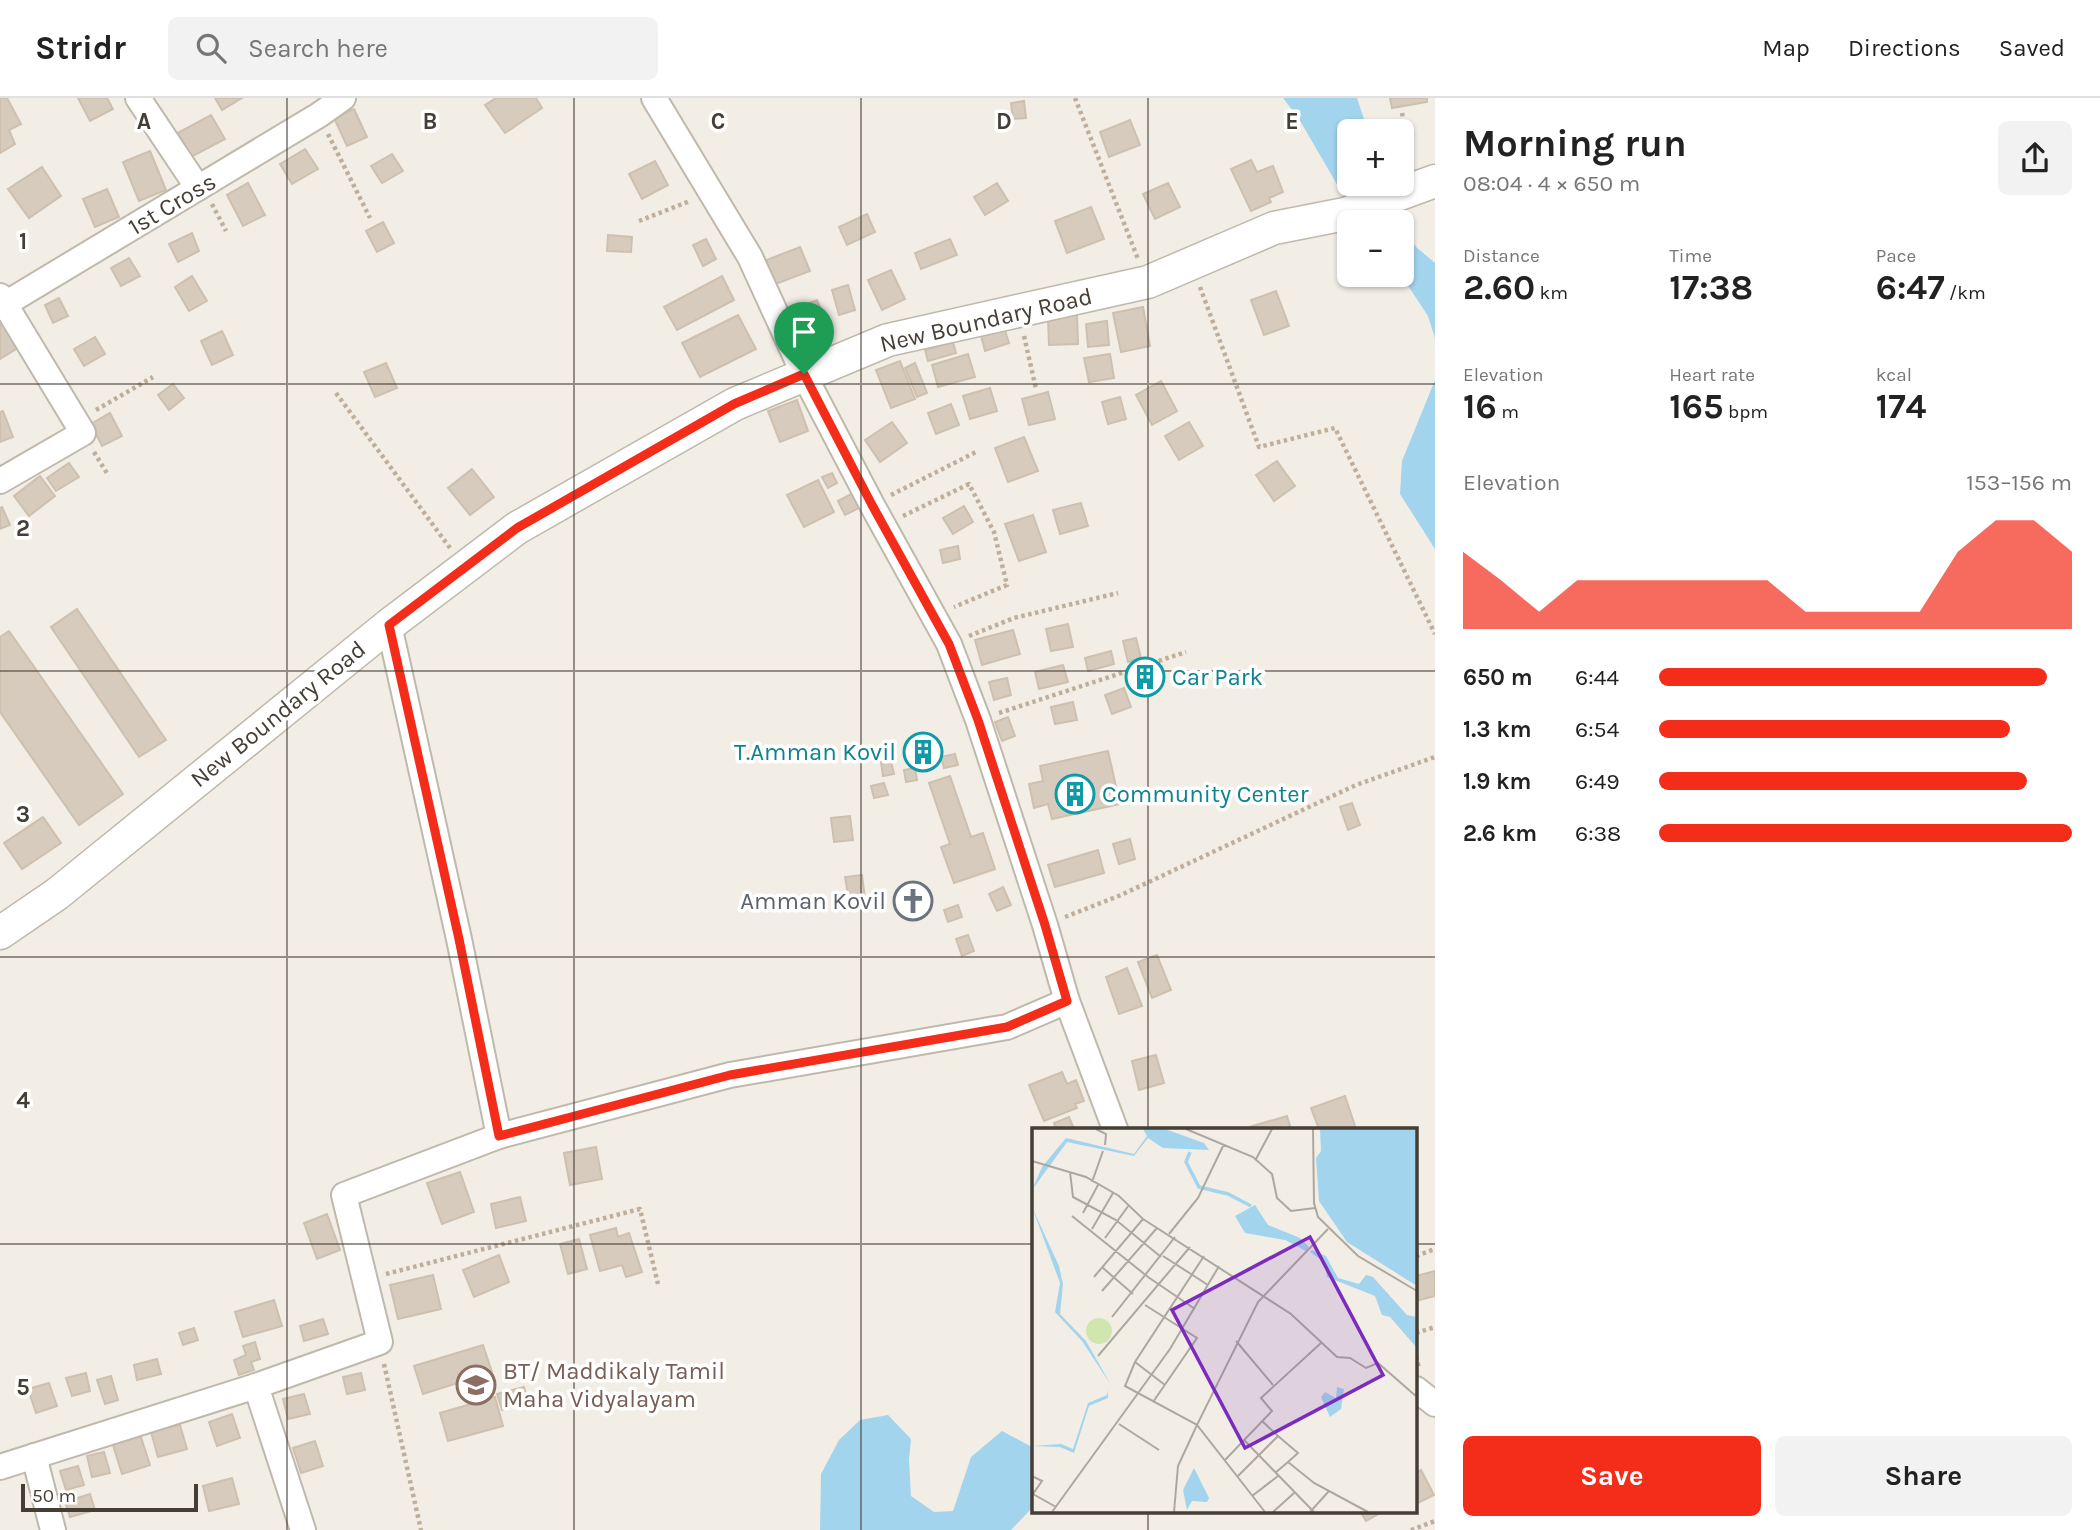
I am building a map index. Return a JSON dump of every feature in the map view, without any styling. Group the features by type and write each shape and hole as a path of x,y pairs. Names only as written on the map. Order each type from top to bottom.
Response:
{"street":[{"path":"138,98 198,188"},
{"name":"1st Cross","path":"1,303 198,188 343,98"},
{"path":"654,98 750,257 804,374 949,644 978,720 1067,1001 1115,1128"},
{"name":"New Boundary Road","path":"0,933 57,894 389,625 517,528 722,411 888,340 1148,282 1274,228 1345,214 1416,188"},
{"path":"0,481 79,427 1,303"},
{"path":"389,625 459,939 499,1136"},
{"path":"0,1467 256,1386 380,1342 344,1195 499,1136 730,1075 1007,1027 1067,1001"},
{"path":"256,1386 303,1530"},
{"path":"1418,1391 1435,1404"},
{"path":"34,1456 53,1530"}],"path":[{"path":"1075,98 1148,282"},
{"path":"1402,113 1416,188"},
{"path":"319,115 370,218"},
{"path":"639,221 710,193"},
{"path":"1191,263 1259,447 1335,428 1435,634"},
{"path":"1019,311 1036,389"},
{"path":"79,427 153,377"},
{"path":"336,393 465,568"},
{"path":"878,516 978,451"},
{"path":"878,516 969,484 994,532 1007,585 933,615"},
{"path":"949,644 1014,618 1118,593"},
{"path":"978,720 1186,652"},
{"path":"1045,925 1121,895 1356,785 1435,757"},
{"path":"365,1280 640,1209 658,1284"},
{"path":"1418,1255 1435,1249"},
{"path":"1418,1332 1435,1327"},
{"path":"380,1342 421,1530"},
{"path":"1411,1530 1435,1521"}],"water":[{"path":"1283,98 1357,98 1364,119 1337,119 1337,184 1299,119"},
{"path":"1414,243 1435,263 1435,338 1428,316 1409,287 1414,287"},
{"path":"1435,380 1435,549 1400,494 1402,461"},
{"path":"888,1415 911,1439 911,1496 934,1512 953,1511 971,1457 1002,1431 1032,1447 1032,1508 1011,1530 820,1530 821,1474 839,1440 860,1420"}],"building":[{"path":"0,98 7,98 21,124 9,130 15,144 0,153"},
{"path":"78,98 107,98 113,109 90,121"},
{"path":"215,98 242,98 222,110"},
{"path":"496,98 536,98 542,108 505,133 485,105"},
{"path":"1390,98 1427,98 1427,102 1392,108"},
{"path":"1024,101 1026,118 1013,119 1011,103"},
{"path":"354,109 367,137 347,146 334,118"},
{"path":"211,115 225,139 189,158 176,134"},
{"path":"1130,120 1140,145 1109,157 1100,132"},
{"path":"305,149 318,169 292,184 280,164"},
{"path":"150,151 166,190 139,201 123,162"},
{"path":"392,154 403,171 382,183 371,166"},
{"path":"1251,160 1257,172 1273,166 1283,192 1269,198 1271,202 1251,211 1231,169"},
{"path":"655,161 668,185 642,199 629,174"},
{"path":"42,167 61,196 29,218 8,189"},
{"path":"248,183 265,215 243,226 227,195"},
{"path":"997,183 1008,201 985,215 974,197"},
{"path":"1168,183 1180,207 1155,219 1143,194"},
{"path":"107,189 119,217 95,227 83,199"},
{"path":"1091,207 1104,239 1067,253 1055,221"},
{"path":"867,214 875,232 847,245 839,227"},
{"path":"383,222 394,243 377,252 366,231"},
{"path":"192,233 199,251 178,262 169,244"},
{"path":"608,235 632,237 631,252 607,251"},
{"path":"706,239 716,259 703,266 693,245"},
{"path":"950,239 957,255 921,269 915,253"},
{"path":"800,247 810,271 773,285 764,261"},
{"path":"129,258 140,276 121,286 111,268"},
{"path":"891,270 905,299 882,310 868,280"},
{"path":"192,276 207,301 189,311 175,287"},
{"path":"722,276 734,300 677,330 664,307"},
{"path":"848,285 855,310 839,315 832,290"},
{"path":"1276,291 1289,326 1264,335 1251,300"},
{"path":"59,298 68,316 53,323 45,305"},
{"path":"817,300 827,325 807,333 797,308"},
{"path":"1143,307 1150,346 1121,352 1113,313"},
{"path":"738,315 756,349 700,377 682,343"},
{"path":"1077,315 1078,344 1049,345 1048,317"},
{"path":"5,321 21,346 0,359 0,325"},
{"path":"1002,321 1009,343 985,351 979,328"},
{"path":"1107,321 1109,345 1088,347 1086,324"},
{"path":"222,331 233,355 212,365 201,341"},
{"path":"95,337 105,354 84,366 74,349"},
{"path":"953,342 956,353 928,361 925,350"},
{"path":"968,354 975,377 938,387 932,365"},
{"path":"1110,354 1114,378 1089,382 1084,358"},
{"path":"900,361 915,399 891,408 876,370"},
{"path":"386,363 397,388 375,397 364,372"},
{"path":"915,363 927,393 917,397 905,368"},
{"path":"1161,381 1177,411 1152,425 1136,395"},
{"path":"173,384 184,398 169,410 158,395"},
{"path":"990,388 997,411 970,419 963,396"},
{"path":"1048,392 1055,419 1029,425 1022,399"},
{"path":"1120,397 1126,419 1108,424 1102,402"},
{"path":"797,400 808,431 780,442 768,411"},
{"path":"951,404 959,425 936,434 928,413"},
{"path":"3,411 13,437 0,442 0,412"},
{"path":"110,413 122,436 102,446 91,424"},
{"path":"892,422 907,443 880,462 865,440"},
{"path":"1189,422 1203,446 1179,460 1165,436"},
{"path":"1024,437 1038,471 1008,482 995,448"},
{"path":"1277,461 1295,486 1274,501 1256,475"},
{"path":"69,463 79,477 56,491 47,478"},
{"path":"472,469 494,497 470,515 448,488"},
{"path":"832,473 837,483 828,488 822,477"},
{"path":"40,476 55,496 29,516 14,496"},
{"path":"818,480 834,512 804,527 787,495"},
{"path":"855,492 863,506 845,515 838,501"},
{"path":"1081,503 1088,526 1060,534 1053,510"},
{"path":"964,506 973,522 953,534 943,518"},
{"path":"2,507 10,525 0,529 0,508"},
{"path":"1033,515 1046,552 1019,561 1005,524"},
{"path":"958,546 960,559 943,563 940,550"},
{"path":"77,609 166,740 139,757 51,627"},
{"path":"1068,624 1073,647 1051,651 1046,629"},
{"path":"1013,630 1020,654 982,665 975,640"},
{"path":"9,631 123,794 79,825 0,712 0,637"},
{"path":"1136,638 1141,658 1128,662 1123,641"},
{"path":"1111,651 1114,664 1088,671 1085,658"},
{"path":"1063,665 1068,682 1039,689 1035,672"},
{"name":"Car Park","path":"1152,667 1157,681 1139,687 1134,673"},
{"path":"1007,678 1011,695 994,700 989,682"},
{"path":"1124,688 1131,707 1112,714 1105,695"},
{"path":"1073,702 1077,720 1055,724 1051,707"},
{"path":"1008,717 1015,736 1002,741 995,722"},
{"name":"T.Amman Kovil","path":"927,744 932,756 920,760 915,748"},
{"name":"Community Center","path":"1108,751 1120,804 1052,819 1048,804 1034,808 1029,784 1043,781 1040,766"},
{"path":"955,754 958,765 944,768 941,757"},
{"name":"T.Amman Kovil","path":"891,761 894,774 883,776 881,762"},
{"name":"T.Amman Kovil","path":"915,768 917,780 906,782 904,770"},
{"path":"950,776 971,837 983,833 995,869 954,883 941,847 950,844 929,783"},
{"path":"884,783 888,795 874,798 871,786"},
{"path":"1352,803 1360,825 1348,830 1340,807"},
{"path":"850,816 853,840 834,842 831,818"},
{"path":"43,817 61,843 22,869 4,843"},
{"path":"1130,839 1135,859 1119,864 1113,844"},
{"path":"1098,850 1104,873 1055,887 1048,865"},
{"path":"862,875 865,898 849,900 845,877"},
{"path":"1003,887 1011,905 997,911 989,894"},
{"path":"958,905 962,917 948,922 944,910"},
{"path":"968,935 974,951 962,956 956,939"},
{"path":"1157,955 1171,990 1152,998 1138,962"},
{"path":"1127,968 1142,1006 1119,1014 1106,977"},
{"path":"1156,1055 1164,1083 1139,1090 1132,1061"},
{"path":"1062,1072 1067,1084 1076,1080 1084,1101 1075,1104 1077,1108 1044,1121 1029,1085"},
{"path":"1345,1096 1356,1128 1319,1128 1311,1108"},
{"path":"1287,1116 1291,1128 1249,1128"},
{"path":"1069,1117 1074,1128 1056,1128 1054,1123"},
{"path":"596,1147 602,1179 570,1185 564,1153"},
{"path":"460,1172 474,1212 442,1224 427,1183"},
{"path":"520,1197 526,1221 496,1228 491,1204"},
{"path":"327,1214 340,1250 317,1259 304,1223"},
{"path":"616,1228 618,1237 629,1233 642,1272 626,1277 622,1265 600,1271 590,1235"},
{"path":"579,1239 587,1269 568,1274 560,1244"},
{"path":"499,1255 509,1282 474,1297 463,1270"},
{"path":"1435,1271 1435,1296 1418,1300 1418,1275"},
{"path":"433,1275 441,1309 398,1319 390,1285"},
{"path":"274,1300 282,1326 243,1337 235,1312"},
{"path":"323,1319 328,1334 304,1341 300,1326"},
{"path":"194,1328 198,1340 183,1345 179,1333"},
{"path":"255,1342 260,1359 251,1362 254,1370 239,1375 234,1360 246,1355 243,1346"},
{"path":"483,1345 492,1372 423,1394 414,1366"},
{"path":"157,1359 161,1374 137,1380 134,1365"},
{"path":"86,1373 90,1391 72,1396 66,1378"},
{"path":"361,1373 365,1390 347,1394 343,1377"},
{"path":"111,1376 118,1400 105,1404 97,1380"},
{"path":"49,1383 57,1406 36,1413 28,1389"},
{"path":"524,1387 528,1402 502,1410 497,1394"},
{"path":"304,1394 310,1414 288,1419 283,1399"},
{"path":"495,1397 503,1426 448,1441 440,1413"},
{"path":"232,1414 240,1438 217,1446 209,1422"},
{"path":"180,1425 187,1449 158,1457 151,1432"},
{"path":"140,1434 150,1465 122,1474 112,1442"},
{"path":"315,1441 323,1466 301,1473 293,1448"},
{"path":"104,1452 110,1473 92,1477 87,1456"},
{"path":"78,1466 84,1485 66,1490 60,1471"},
{"path":"1421,1470 1434,1495 1418,1503 1418,1472"},
{"path":"232,1478 239,1504 209,1511 203,1486"},
{"path":"90,1494 95,1510 70,1517 65,1502"},
{"path":"1361,1512 1382,1512 1366,1521"}],"place":[{"name":"Car Park","path":"1145,677"},
{"name":"T.Amman Kovil","path":"923,752"},
{"name":"Community Center","path":"1075,794"},
{"name":"Amman Kovil","path":"913,901"},
{"name":"BT/ Maddikaly Tamil Maha Vidyalayam","path":"476,1385"}],"route":[{"path":"804,374 949,644 978,720 1067,1001 1007,1027 730,1075 499,1136 459,939 389,625 517,528 734,404 804,374"}]}
